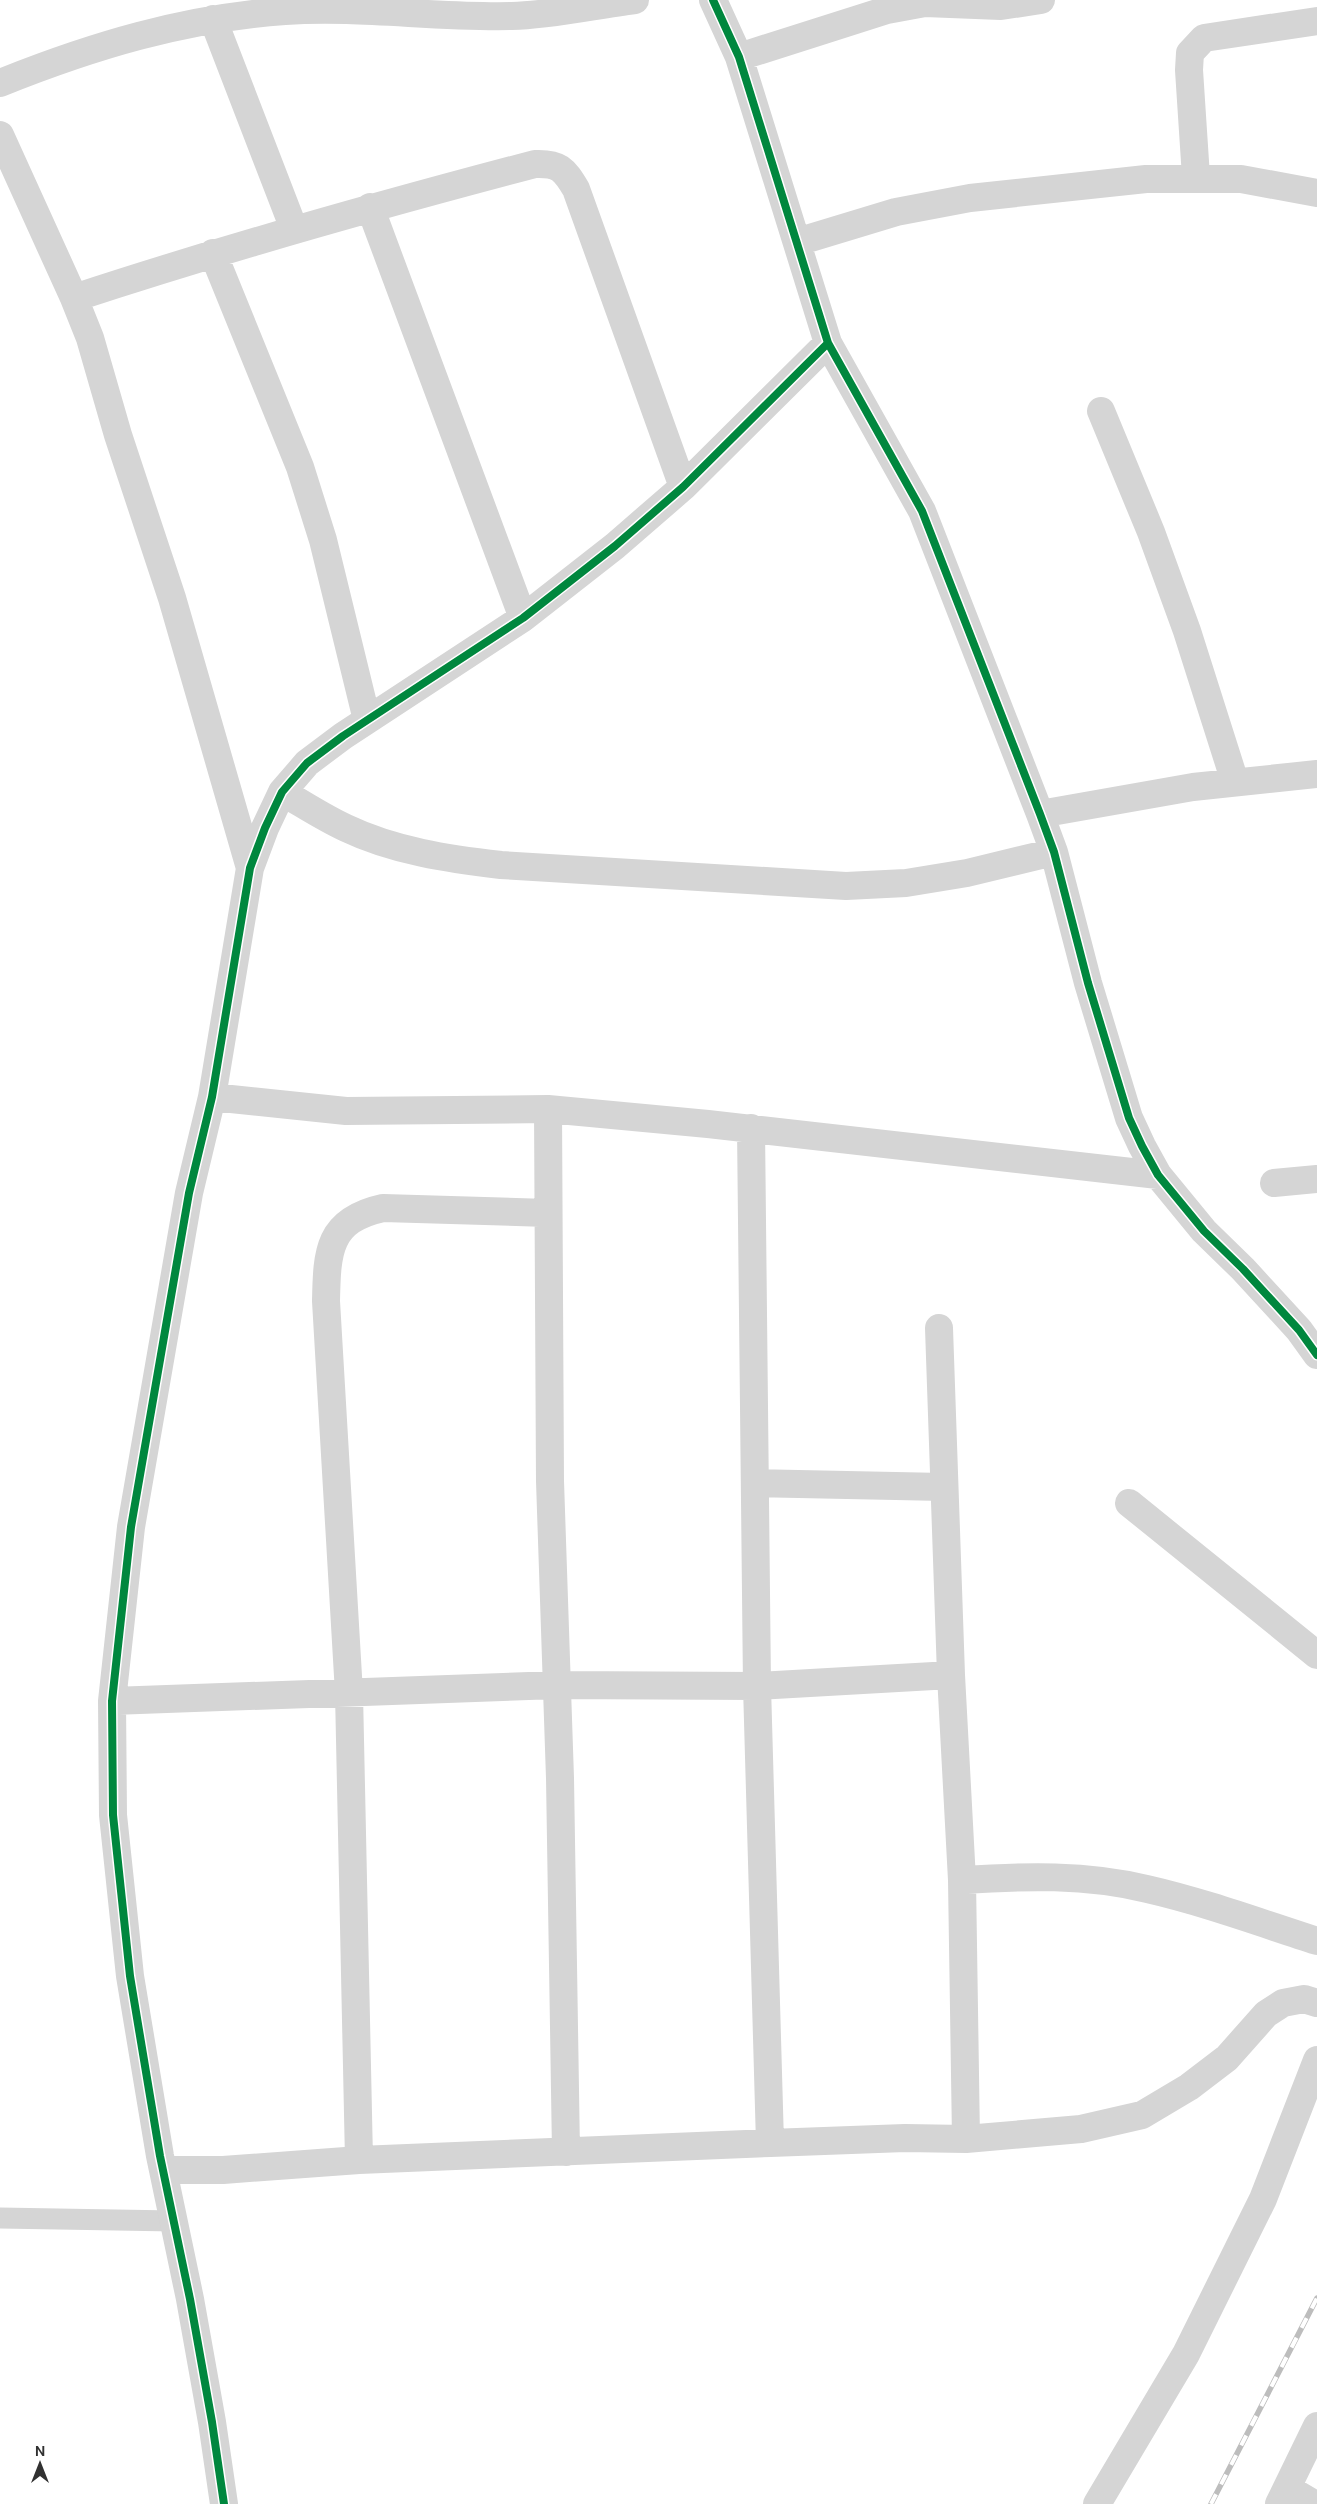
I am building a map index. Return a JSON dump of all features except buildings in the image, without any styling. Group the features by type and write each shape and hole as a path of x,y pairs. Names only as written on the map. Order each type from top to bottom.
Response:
{"street":[{"path":"0,84 66,57 161,30 213,19 286,11 369,11 462,16 514,16 635,0"},
{"path":"713,0 739,57 828,343 922,511 1040,814 1054,852 1088,983 1129,1118 1158,1174 1204,1231 1243,1269 1299,1330 1317,1355"},
{"path":"739,57 887,10 925,3 1001,6 1042,0"},
{"path":"213,19 294,229"},
{"path":"1196,177 1188,70 1190,53 1204,38 1317,21"},
{"path":"0,135 74,298 90,338 118,435 172,598 250,868"},
{"path":"74,298 213,252 370,207 534,164 549,163 559,167 576,190 683,487"},
{"path":"797,242 896,212 970,198 1146,179 1196,177 1241,179 1317,193"},
{"path":"370,207 524,618"},
{"path":"213,252 300,467 324,540 367,720"},
{"path":"224,2504 212,2422 163,2170 130,1976 113,1815 112,1701 132,1518 189,1193 212,1097 250,868 265,828 282,792 307,763 367,720 524,618 615,546 683,487 828,343"},
{"path":"1101,411 1151,532 1187,631 1235,782"},
{"path":"1040,814 1193,787 1317,774"},
{"path":"282,792 346,828 391,844 445,858 501,864 846,886 915,882 967,873 1054,852"},
{"path":"212,1097 346,1111 548,1109 752,1128 1158,1174"},
{"path":"548,1109 550,1481 557,1685 566,2152"},
{"path":"752,1128 757,1686 770,2143"},
{"path":"1274,1183 1317,1179"},
{"path":"359,2160 349,1693 326,1301 327,1270 332,1244 346,1224 362,1213 383,1208 548,1213"},
{"path":"939,1328 951,1675 962,1880 966,2140"},
{"path":"755,1483 944,1486"},
{"path":"1129,1503 1317,1655"},
{"path":"112,1701 557,1685 757,1686 951,1675"},
{"path":"962,1880 1030,1876 1088,1879 1146,1888 1317,1941"},
{"path":"163,2170 223,2170 359,2160 770,2143 905,2138 966,2140 1081,2129 1142,2115 1189,2087 1227,2058 1266,2014 1283,2003 1304,1999 1317,2003"},
{"path":"1097,2504 1186,2354 1259,2208 1317,2060"},
{"path":"1314,2504 1283,2496 1317,2426"}],"lane":[{"path":"0,2218 174,2221"}],"railway":[{"path":"1211,2504 1317,2298"}],"cycle path":[{"path":"713,0 739,57 828,343 922,511 1040,814 1054,852 1088,983 1129,1118 1158,1175 1204,1231 1243,1269 1299,1330 1317,1355"},
{"path":"224,2504 212,2422 190,2299 160,2156 130,1976 113,1815 112,1701 131,1527 189,1193 212,1097 250,868 265,828 282,792 307,763 343,736 523,618 615,546 683,487 828,343"}]}
